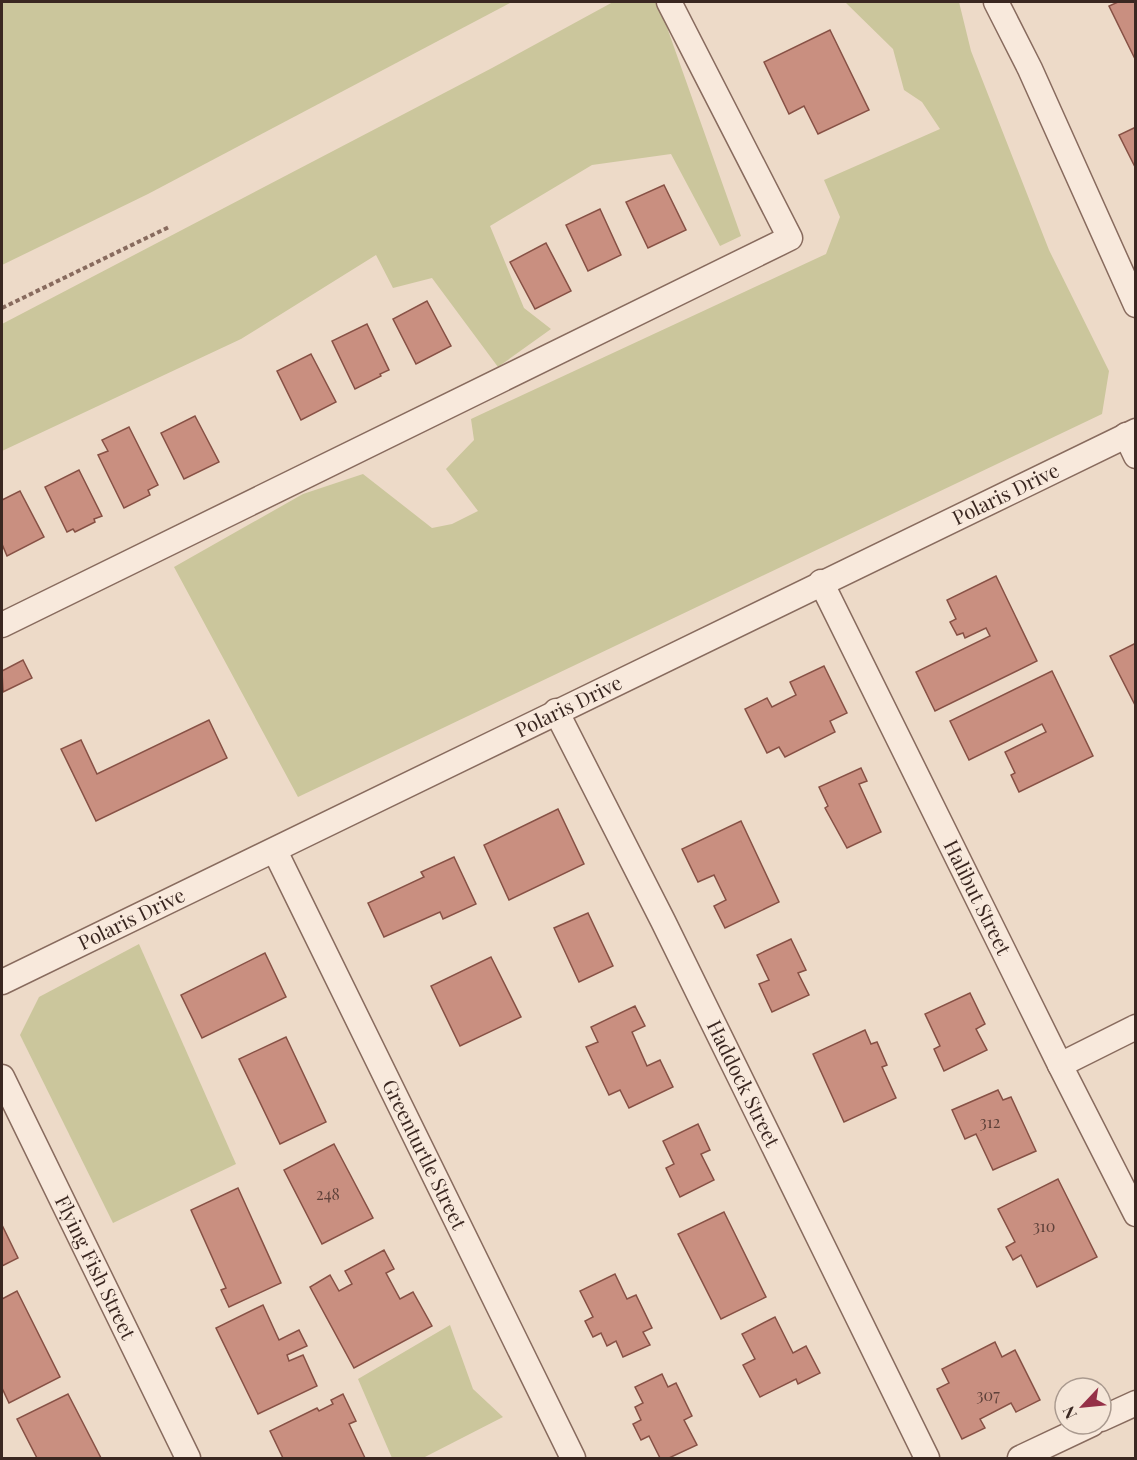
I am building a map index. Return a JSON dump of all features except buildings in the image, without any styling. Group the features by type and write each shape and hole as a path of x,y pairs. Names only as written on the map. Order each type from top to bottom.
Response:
{"street":[{"path":"2,626 790,238 669,2"},
{"path":"996,2 1030,69 1136,305"},
{"name":"Polaris Drive","path":"2,982 821,582 1132,441"},
{"name":"Halibut Street","path":"821,582 1136,1214"},
{"name":"Haddock Street","path":"556,711 668,932 927,1458"},
{"name":"Greenturtle Street","path":"275,850 573,1458"},
{"path":"1060,1065 1136,1027"},
{"name":"Flying Fish Street","path":"2,1077 188,1458"},
{"path":"1113,1414 1136,1403"},
{"path":"1020,1458 1067,1436"}],"path":[{"path":"2,308 169,227"}],"shaded area":[{"path":"2,2 512,2 148,194 2,265"},
{"path":"613,2 658,2 741,236 720,246 671,154 592,165 490,226 524,308 551,329 498,367 432,278 393,288 376,255 241,339 2,451 2,324 492,68"},
{"path":"845,2 959,2 971,51 1049,250 1109,371 1102,414 298,797 174,567 303,494 363,474 432,528 452,524 478,511 446,469 474,440 471,419 826,254 840,217 824,180 940,129 922,102 904,90 893,49"},
{"path":"139,944 236,1164 113,1223 20,1035 39,997"},
{"path":"450,1325 473,1389 503,1417 423,1458 392,1458 358,1379"}]}
